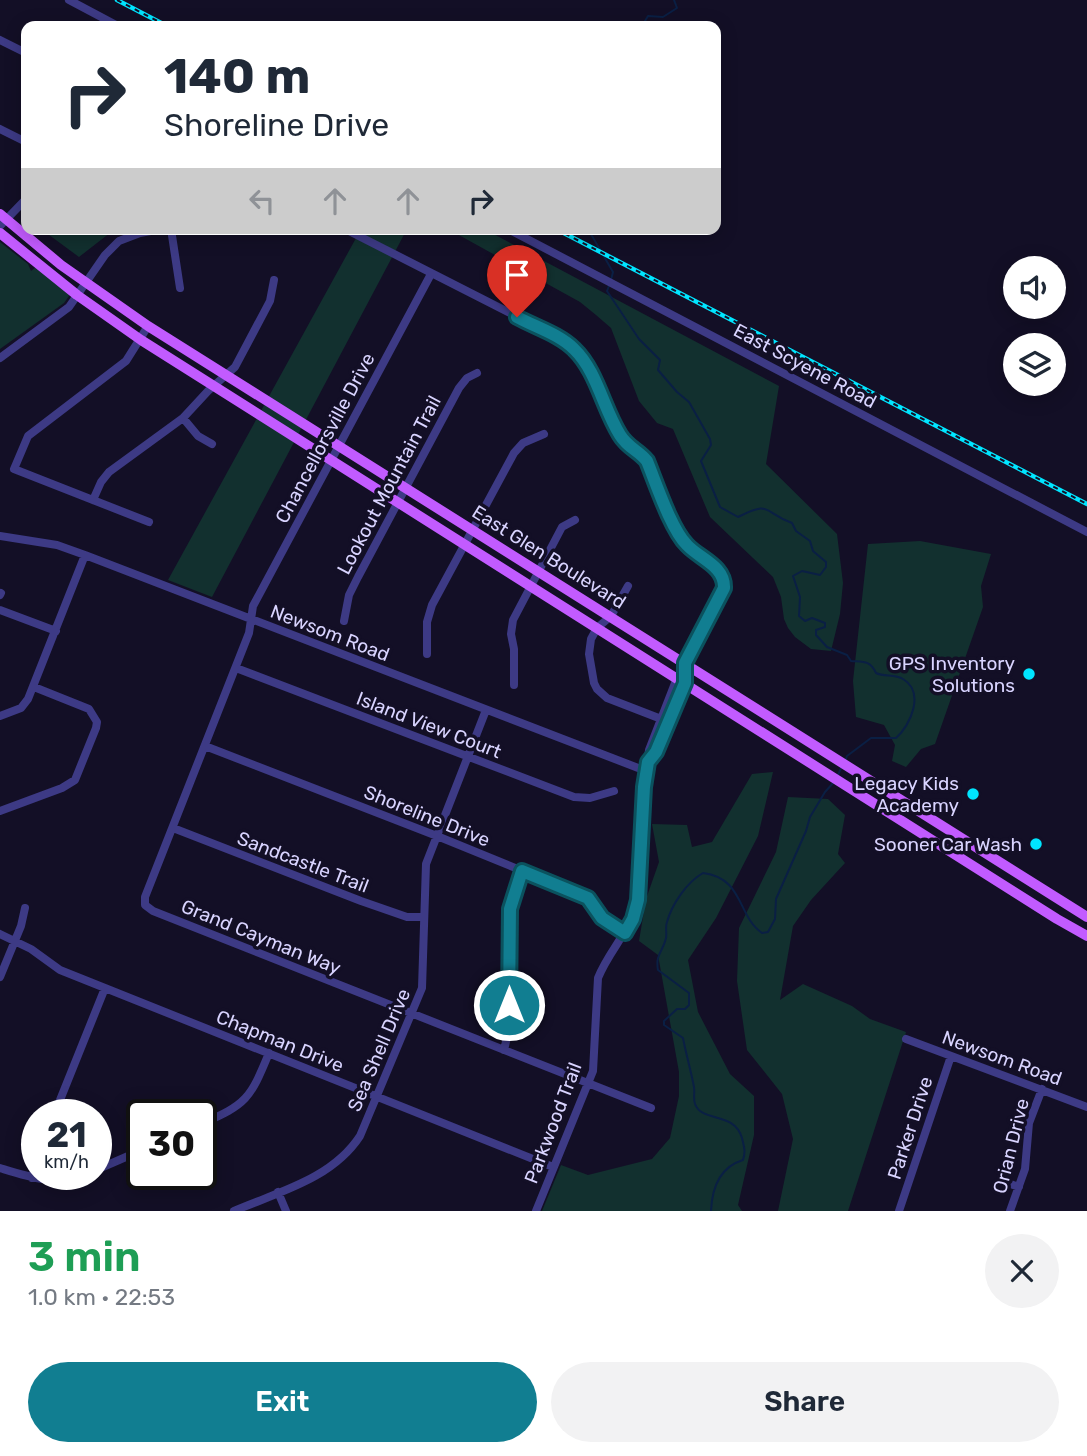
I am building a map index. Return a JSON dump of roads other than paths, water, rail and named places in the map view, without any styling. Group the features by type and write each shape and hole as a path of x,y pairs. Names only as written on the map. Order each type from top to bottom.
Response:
{"main road":[{"name":"East Glen Boulevard","path":"2,220 21,234"},
{"name":"East Glen Boulevard","path":"0,233 77,295 141,340 1087,936"},
{"name":"East Glen Boulevard","path":"22,235 148,326 1087,917"},
{"path":"990,875 1000,861"}],"street":[{"path":"69,0 109,21"},
{"path":"0,40 21,51"},
{"path":"0,130 21,140"},
{"path":"2,220 21,204"},
{"path":"0,358 69,307 105,255 119,241 135,235"},
{"path":"173,235 180,288"},
{"path":"356,235 431,274"},
{"name":"East Scyene Road","path":"519,235 1087,532"},
{"name":"Chancellorsville Drive","path":"250,619 259,593 431,274"},
{"name":"Parkwood Trail","path":"431,274 567,342 583,359 619,434 629,448 641,454 647,461 684,542 720,571 724,581 724,588 685,663 665,721 649,750 638,900 633,919 603,965 598,978 595,1058 589,1083 536,1211"},
{"path":"93,500 109,472 183,418 213,386 236,368 270,301 274,281"},
{"path":"148,326 126,361 28,436 14,469 149,522"},
{"name":"Lookout Mountain Trail","path":"344,621 349,595 459,388 467,378 477,373"},
{"path":"183,418 198,436 212,444"},
{"path":"426,654 428,614 465,544 514,453 523,443 544,434"},
{"path":"514,685 511,627 562,527 575,520"},
{"name":"Newsom Road","path":"0,536 57,545 486,710 647,767"},
{"path":"0,716 21,708 29,699 85,555"},
{"path":"628,586 611,616 597,628 589,649 597,689 607,698 665,721"},
{"path":"0,610 56,631"},
{"name":"Grand Cayman Way","path":"250,619 249,633 236,668 145,897 148,909 651,1108"},
{"name":"Island View Court","path":"236,668 574,797 590,798 614,791"},
{"path":"0,810 62,788 75,780 96,728 97,722 89,709 34,687"},
{"name":"Sea Shell Drive","path":"234,1211 319,1175 337,1164 360,1136 413,1014 424,979 426,864 486,710"},
{"name":"Shoreline Drive","path":"205,746 588,898 602,918 625,933"},
{"name":"Sandcastle Trail","path":"173,828 361,901 407,916 424,917"},
{"path":"504,1050 509,1029 510,909 522,871"},
{"path":"0,977 25,908"},
{"name":"Chapman Drive","path":"0,934 31,948 60,970 554,1167"},
{"path":"60,1099 105,988"},
{"name":"Newsom Road","path":"906,1039 1087,1107"},
{"path":"217,1117 233,1110 249,1097 270,1053"},
{"name":"Parker Drive","path":"899,1211 951,1056"},
{"name":"Orian Drive","path":"1010,1211 1025,1169 1029,1123 1042,1089"},
{"path":"0,1168 21,1175"},
{"path":"1002,1181 1018,1187"},
{"path":"278,1192 286,1211"}],"waterway":[{"path":"645,21 648,16 663,17 677,8 674,0"},
{"path":"591,235 613,272 611,280"},
{"path":"609,286 607,291 639,339 660,360 658,370 689,402 710,439 711,445 701,461 720,507 738,517 757,509 766,509 792,523 796,531 810,541 813,551 826,562 820,575 802,571 793,576 800,597 799,616 805,621 812,618 825,623 825,627 816,630 816,635 827,647 847,655 851,661 869,664 876,673 903,679 910,685 913,708 902,732 896,738 871,738 847,756 845,761"},
{"path":"837,777 842,766"},
{"path":"711,1211 713,1194 719,1180 728,1168 743,1160 744,1149 742,1138 732,1124 699,1110 694,1102 694,1087 683,1038 664,1025 664,1021 677,1009 685,1009 689,1005 689,993 658,970 658,960 666,938 666,924 681,894 703,873 726,882 739,898 754,926 762,933 768,932 775,919 776,899 810,817 834,782"}],"railway":[{"path":"117,0 157,21"},
{"path":"568,235 1087,504"}],"place":[{"name":"GPS Inventory Solutions","path":"1029,674"},
{"name":"Legacy Kids Academy","path":"973,794"},
{"name":"Sooner Car Wash","path":"1036,844"}]}
